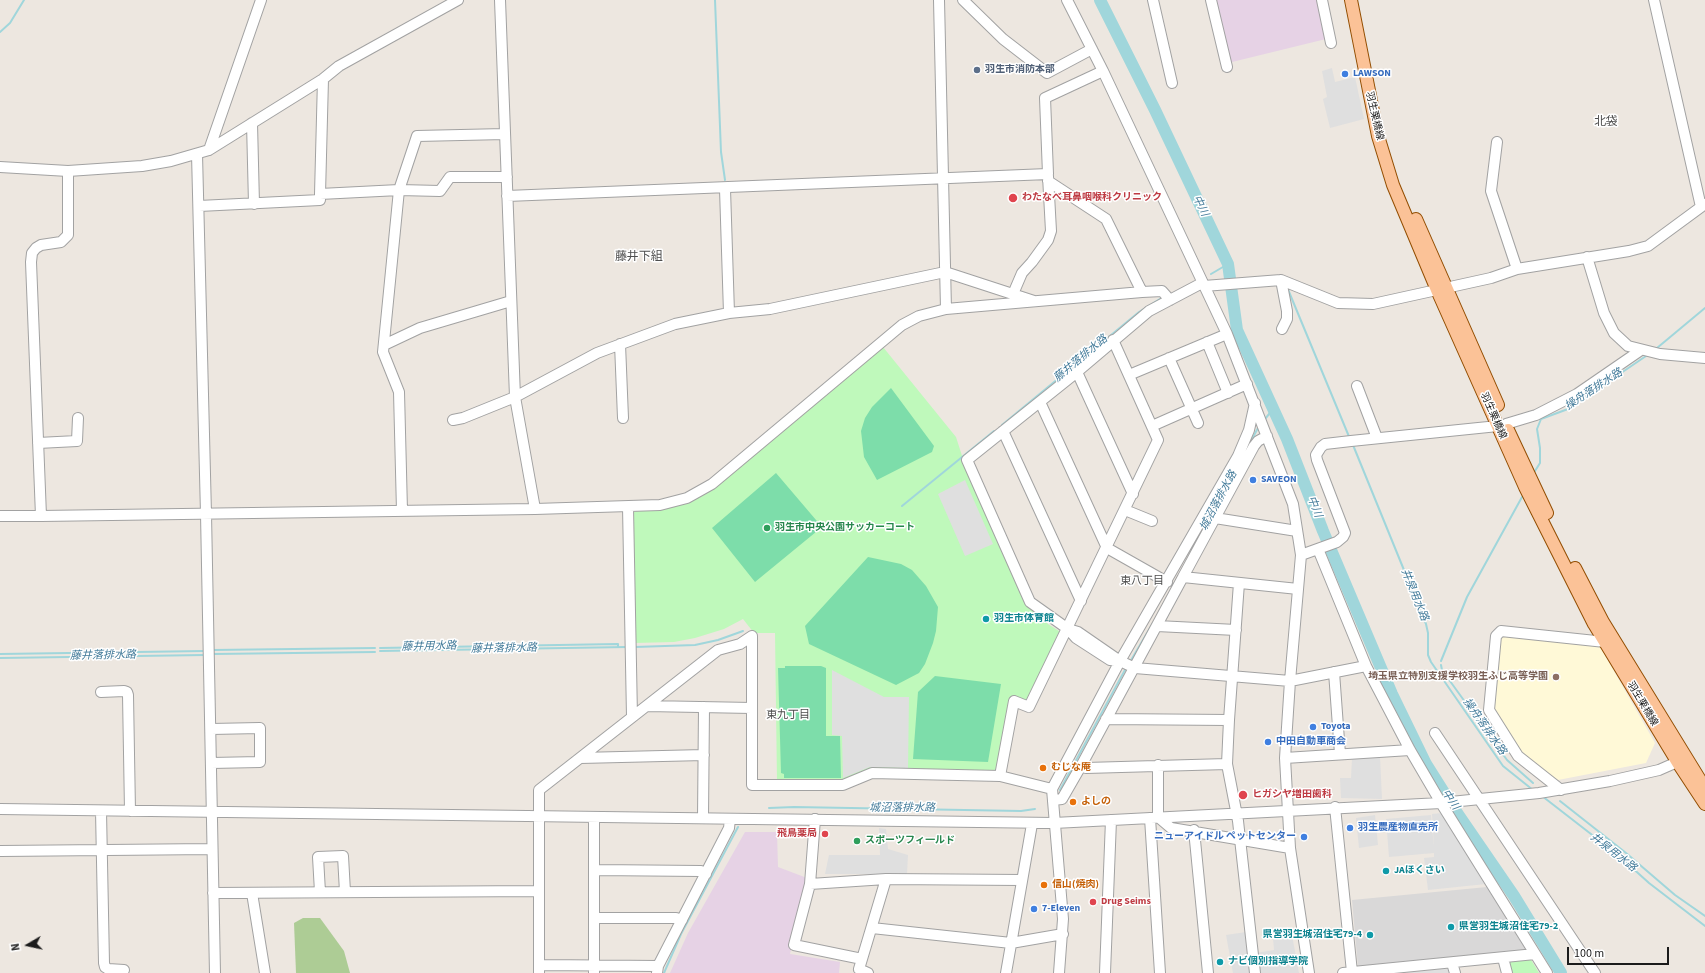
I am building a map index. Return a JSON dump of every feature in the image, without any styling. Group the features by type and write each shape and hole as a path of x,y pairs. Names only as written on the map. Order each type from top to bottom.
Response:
{"main road":[{"name":"羽生栗橋線","path":"1351,0 1378,136 1393,185 1442,289 1502,425 1603,622 1705,804"},
{"name":"羽生栗橋線","path":"1358,0 1385,136 1401,185 1442,289"},
{"name":"羽生栗橋線","path":"1502,425 1525,488 1594,624 1681,761 1705,788"}],"street":[{"path":"209,150 261,0"},
{"path":"0,167 68,171 142,166 171,161 209,150 359,55 458,0"},
{"path":"500,0 515,397 535,509"},
{"path":"939,0 946,310"},
{"path":"963,0 1003,39 1047,74 1092,49"},
{"path":"1067,0 1103,71 1226,334 1255,403 1293,504 1301,555 1285,758 1290,848 1309,973"},
{"path":"1153,0 1172,83"},
{"path":"1211,0 1227,67"},
{"path":"1322,0 1331,43"},
{"path":"1366,666 1290,681 1134,668 1120,660 1110,660 1076,638 1068,628 1030,602 967,460 1077,372 1148,311 1203,284 1281,280 1338,303 1373,304 1491,278 1517,269 1629,251 1648,246 1703,206 1654,0"},
{"path":"1013,294 1022,273 1048,240 1050,230 1045,98 1103,71"},
{"path":"199,206 320,200 323,79"},
{"path":"252,123 254,204"},
{"path":"402,511 399,392 383,352 399,190 417,136 505,134"},
{"path":"1497,142 1491,191 1517,269"},
{"path":"197,154 211,729 214,973"},
{"path":"40,516 31,262 32,253 36,248 41,245 62,242 68,236 68,171"},
{"path":"320,194 399,190 440,191 450,177 507,177"},
{"path":"508,196 942,178 1048,177 1106,219 1142,292"},
{"path":"725,188 729,313"},
{"path":"1587,258 1604,313 1614,333 1628,346 1660,354 1705,358"},
{"path":"453,420 463,418 515,397 597,353 620,344 675,324 729,313 770,309 945,272 1038,302"},
{"path":"1281,280 1287,311 1282,329"},
{"path":"0,516 535,509 660,505 687,498 712,484 902,325 919,316 946,310 1142,292 1162,291 1170,300"},
{"path":"384,345 420,328 511,301"},
{"path":"1129,375 1226,334"},
{"path":"1000,776 1014,701 1029,706 1081,602 1158,440 1114,340"},
{"path":"1207,342 1228,393"},
{"path":"620,344 623,418"},
{"path":"1301,555 1338,542 1343,538 1344,530 1317,460 1318,450 1325,444 1502,425 1536,415 1577,394 1641,350"},
{"path":"1169,358 1198,423"},
{"path":"1077,372 1132,494"},
{"path":"1152,426 1247,384"},
{"path":"1356,386 1377,438"},
{"path":"1040,402 1107,548 1169,577 1298,589"},
{"path":"1058,973 1063,934 1063,919 1052,788 1120,660 1238,456 1249,430 1255,403"},
{"path":"38,443 77,441 78,418"},
{"path":"1004,431 1081,602"},
{"path":"1053,800 1062,799 1254,446 1258,441 1267,436"},
{"path":"628,507 632,717"},
{"path":"1125,510 1152,521"},
{"path":"1215,518 1297,531"},
{"path":"1321,548 1366,666 1410,750 1547,973"},
{"path":"1239,584 1227,764 1240,839 1255,973"},
{"path":"1157,626 1236,630"},
{"path":"1561,790 1518,756 1489,710 1496,636 1501,631 1605,642"},
{"path":"730,819 729,828 657,970 539,969 539,790 718,650 740,644 752,636 752,785 844,785 872,773 1000,776 1052,788"},
{"path":"1334,672 1340,754"},
{"path":"101,692 124,691 127,692 128,695 130,811"},
{"path":"647,706 752,708"},
{"path":"703,818 704,707"},
{"path":"1106,719 1229,720"},
{"path":"211,729 260,728 260,762 211,763"},
{"path":"1436,733 1595,973"},
{"path":"1285,758 1410,750"},
{"path":"580,758 704,755"},
{"path":"0,809 538,817 815,819 1032,824 1479,799 1561,790 1659,770 1681,761"},
{"path":"1081,766 1086,768 1227,764"},
{"path":"1158,765 1154,818 1160,973"},
{"path":"1335,807 1347,972 1393,971 1535,954"},
{"path":"101,811 104,963 105,967 124,970"},
{"path":"594,817 594,969"},
{"path":"1154,818 1171,828 1194,830 1290,848"},
{"path":"815,819 810,884 794,945 862,959"},
{"path":"1105,973 1111,820"},
{"path":"1006,973 1032,824"},
{"path":"1194,830 1208,973"},
{"path":"0,851 212,849"},
{"path":"320,892 318,857 343,856 345,892"},
{"path":"595,870 702,871 706,874"},
{"path":"810,884 886,879 1022,880"},
{"path":"868,973 859,969 886,879"},
{"path":"213,893 539,891"},
{"path":"252,892 265,973"},
{"path":"595,918 676,918 682,920"},
{"path":"872,928 1011,942 1063,934"},
{"path":"1503,958 1507,973"},
{"path":"1452,963 1455,973"}],"shaded area":[{"path":"1214,0 1318,0 1326,39 1228,63"},
{"path":"1332,68 1335,82 1355,77 1364,119 1330,128 1323,99 1327,97 1322,71"},
{"path":"965,480 993,544 965,556 938,494"},
{"name":"埼玉県立特別支援学校羽生ふじ高等学園","path":"1499,636 1599,645 1655,743 1646,763 1558,780 1520,753 1492,709"},
{"path":"832,670 884,697 909,697 908,768 870,767 843,778 842,736 832,735"},
{"path":"1380,756 1382,799 1341,798 1340,778 1351,778 1352,758"},
{"path":"1442,813 1486,884 1428,890 1424,858 1434,857 1434,853 1389,857 1386,819 1431,815 1434,848 1432,814"},
{"path":"1375,815 1378,845 1359,848 1356,818"},
{"path":"879,828 886,829 888,849 908,855 907,874 825,874 829,855 880,855"},
{"path":"745,832 777,832 778,867 807,878 790,954 840,962 839,973 670,973 688,933"},
{"path":"1487,887 1531,951 1358,967 1352,900"},
{"path":"1246,932 1250,973 1233,973 1226,935"},
{"path":"1292,935 1299,973 1258,973 1256,953 1274,950 1273,938"},
{"path":"1449,968 1450,973 1402,973"}],"green space":[{"path":"883,347 956,437 964,462 1027,604 1048,624 1062,633 1027,703 1012,696 997,773 871,770 843,781 777,782 775,633 754,633 743,619 724,629 695,638 674,642 634,643 631,512 660,509 688,502"},
{"path":"891,388 934,446 932,452 877,480 864,457 861,431 865,418 872,407"},
{"name":"羽生市中央公園サッカーコート","path":"776,473 822,527 755,582 712,528"},
{"path":"868,557 901,564 912,570 926,586 938,607 936,631 925,664 919,673 896,685 809,644 805,626"},
{"path":"785,666 821,666 826,668 826,736 840,736 841,778 784,778 784,774 781,773 778,668 785,668"},
{"path":"935,676 1001,684 988,762 913,759 918,692"},
{"path":"303,918 320,918 344,951 350,973 296,973 294,923"},
{"path":"1530,958 1539,973 1511,973 1508,962"}],"waterway":[{"path":"0,32 10,23 24,0"},
{"path":"715,0 721,152 725,180"},
{"name":"中川","path":"1100,0 1155,110 1228,264 1237,330 1287,439 1323,531 1392,694 1426,764 1455,810 1514,896 1561,973"},
{"name":"藤井落排水路","path":"1211,274 1228,264"},
{"name":"井泉用水路","path":"1287,287 1350,439"},
{"name":"藤井落排水路","path":"1002,425 1139,312 1163,297"},
{"name":"操舟落排水路","path":"1657,348 1705,308"},
{"name":"操舟落排水路","path":"1535,471 1540,463 1540,448 1537,429 1541,419 1568,409 1649,354"},
{"name":"城沼落排水路","path":"1265,419 1274,408"},
{"name":"城沼落排水路","path":"1245,452 1258,428"},
{"name":"藤井落排水路","path":"902,506 994,431"},
{"name":"井泉用水路","path":"1353,445 1426,624 1428,633 1428,655 1431,662 1503,766 1533,790"},
{"name":"城沼落排水路","path":"1223,492 1229,482"},
{"name":"操舟落排水路","path":"1441,661 1467,597 1522,497"},
{"name":"城沼落排水路","path":"1130,662 1153,623"},
{"name":"藤井落排水路","path":"635,647 695,645 718,640 743,631"},
{"name":"藤井用水路","path":"380,648 618,644 618,647"},
{"name":"藤井用水路","path":"380,651 627,647"},
{"name":"藤井落排水路","path":"213,650 375,648"},
{"name":"藤井落排水路","path":"0,654 205,651"},
{"name":"藤井落排水路","path":"213,654 375,652"},
{"name":"藤井落排水路","path":"0,658 205,655"},
{"name":"操舟落排水路","path":"1441,665 1442,670 1507,760 1533,783"},
{"name":"城沼落排水路","path":"1060,790 1126,668"},
{"name":"井泉用水路","path":"1542,796 1618,855 1649,883 1705,926"},
{"name":"操舟落排水路","path":"1560,801 1626,853 1675,895 1705,916"},
{"name":"城沼落排水路","path":"769,808 794,807 1021,811 1035,809"},
{"name":"城沼落排水路","path":"664,973 681,934 738,827"}],"place":[{"name":"羽生市消防本部","path":"977,70"},
{"name":"LAWSON","path":"1345,74"},
{"name":"わたなべ耳鼻咽喉科クリニック","path":"1013,198"},
{"name":"SAVEON","path":"1253,480"},
{"name":"羽生市中央公園サッカーコート","path":"767,528"},
{"name":"羽生市体育館","path":"986,619"},
{"name":"埼玉県立特別支援学校羽生ふじ高等学園","path":"1556,677"},
{"name":"Toyota","path":"1313,727"},
{"name":"中田自動車商会","path":"1268,742"},
{"name":"むじな庵","path":"1043,768"},
{"name":"ヒガシヤ増田歯科","path":"1243,795"},
{"name":"よしの","path":"1073,802"},
{"name":"羽生農産物直売所","path":"1350,828"},
{"name":"飛鳥薬局","path":"825,834"},
{"name":"ニューアイドル ペットセンター","path":"1304,837"},
{"name":"スポーツフィ一ルド","path":"857,841"},
{"name":"JAほくさい","path":"1386,871"},
{"name":"信山(焼肉)","path":"1044,885"},
{"name":"Drug Seims","path":"1093,902"},
{"name":"7-Eleven","path":"1034,909"},
{"name":"県営羽生城沼住宅79-2","path":"1451,927"},
{"name":"県営羽生城沼住宅79-4","path":"1370,935"},
{"name":"ナビ個別指導学院","path":"1220,962"}],"district":[{"name":"北袋","path":"1606,122"},
{"name":"藤井下組","path":"639,257"},
{"name":"東八丁目","path":"1142,582"},
{"name":"東九丁目","path":"788,716"}]}
